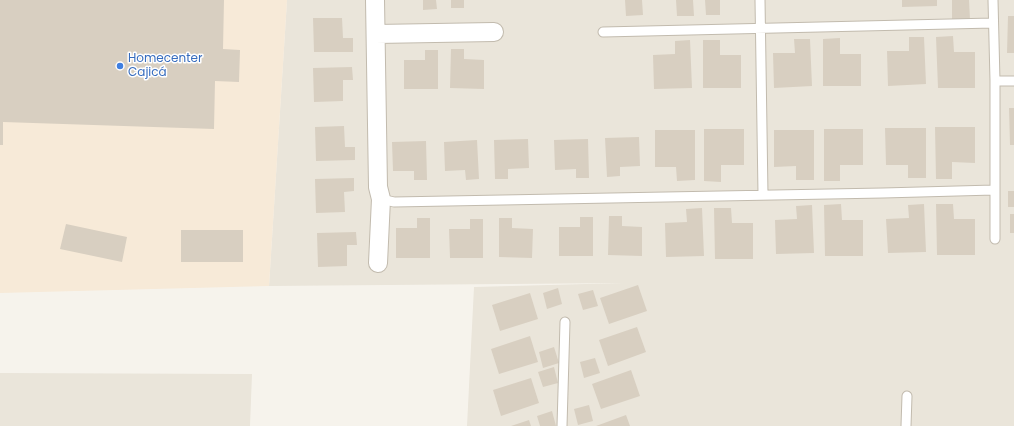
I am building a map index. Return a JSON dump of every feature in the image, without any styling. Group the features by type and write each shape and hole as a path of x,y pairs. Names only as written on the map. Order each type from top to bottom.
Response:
{"street":[{"path":"375,0 378,187 381,199 378,263"},
{"path":"376,34 494,32"}],"lane":[{"path":"760,0 763,194"},
{"path":"993,0 995,81 995,239"},
{"path":"603,32 993,23"},
{"path":"995,81 1014,81"},
{"path":"381,199 394,202 994,190"},
{"path":"562,426 565,322"},
{"path":"906,426 908,396"}],"shaded area":[{"path":"0,0 287,0 269,286 0,293"},
{"path":"287,0 1014,0 1014,426 467,426 474,287 624,283 269,286"},
{"path":"0,373 252,374 250,426 0,426"}],"building":[{"name":"Homecenter Cajicá","path":"0,0 224,0 223,49 240,50 239,82 215,81 214,129 3,122 3,145 0,145"},
{"path":"423,0 436,0 437,9 423,10"},
{"path":"451,0 464,0 464,8 451,8"},
{"path":"625,0 642,0 643,15 626,16"},
{"path":"676,0 693,0 694,16 677,16"},
{"path":"705,0 720,0 720,15 706,15"},
{"path":"902,0 937,0 937,6 902,7"},
{"path":"952,0 969,0 970,20 952,20"},
{"path":"1008,16 1014,16 1014,53 1007,53"},
{"path":"313,18 342,18 343,38 353,38 353,52 314,52"},
{"path":"953,36 954,52 975,52 975,88 938,88 936,37"},
{"path":"909,37 924,37 926,84 888,86 887,51 909,51"},
{"path":"840,38 840,54 861,54 861,86 823,86 823,39"},
{"path":"794,39 810,39 812,86 774,88 773,53 795,53"},
{"path":"690,40 692,88 654,89 653,55 675,54 675,41"},
{"path":"703,40 720,40 720,55 741,55 741,88 703,88"},
{"path":"451,49 464,49 464,59 484,60 484,89 450,88"},
{"path":"425,50 438,50 438,89 404,89 404,60 425,60"},
{"path":"352,67 353,80 343,80 343,101 314,102 313,68"},
{"path":"1009,108 1014,108 1014,145 1010,145"},
{"path":"344,126 345,147 355,147 355,160 316,161 315,127"},
{"path":"935,127 975,127 975,163 952,162 952,179 936,179"},
{"path":"885,128 926,128 926,178 908,178 908,165 886,165"},
{"path":"704,129 744,129 744,165 721,165 721,182 704,181"},
{"path":"824,129 863,129 863,165 840,165 840,181 824,181"},
{"path":"655,130 695,130 695,180 677,181 676,167 655,167"},
{"path":"774,130 814,130 814,180 796,180 796,166 774,167"},
{"path":"639,137 640,166 620,167 620,176 607,177 605,138"},
{"path":"528,139 529,168 508,169 508,179 495,179 494,140"},
{"path":"588,139 589,178 576,178 576,169 555,170 554,140"},
{"path":"477,140 479,179 466,180 465,170 445,171 444,142"},
{"path":"426,141 427,180 414,180 414,171 393,171 392,142"},
{"path":"354,178 354,191 344,192 345,212 316,213 315,179"},
{"path":"1008,191 1014,191 1014,207 1008,207"},
{"path":"841,204 842,220 863,220 863,256 825,256 824,205"},
{"path":"924,204 926,252 888,253 886,219 909,218 908,205"},
{"path":"936,204 953,204 954,219 975,219 975,255 937,255"},
{"path":"812,205 814,253 776,254 775,220 797,219 796,206"},
{"path":"702,208 704,256 666,257 665,223 687,222 686,209"},
{"path":"714,208 731,208 732,223 753,223 753,259 715,259"},
{"path":"1010,214 1014,214 1014,233 1010,233"},
{"path":"609,216 622,216 622,226 642,227 642,256 608,255"},
{"path":"580,217 593,217 593,256 559,256 559,227 580,227"},
{"path":"417,218 430,218 430,258 396,258 396,228 417,228"},
{"path":"499,218 512,218 512,228 533,229 532,258 499,257"},
{"path":"470,219 483,219 483,258 450,258 449,229 470,229"},
{"path":"66,224 127,237 122,262 60,249"},
{"path":"181,230 243,230 243,262 181,262"},
{"path":"356,232 357,245 347,245 347,266 318,267 317,233"},
{"path":"638,285 647,311 609,324 600,298"},
{"path":"558,288 562,304 547,309 543,293"},
{"path":"593,290 598,306 583,310 578,294"},
{"path":"530,293 538,319 500,331 492,305"},
{"path":"637,327 646,352 608,366 599,340"},
{"path":"530,336 538,362 499,374 491,349"},
{"path":"554,347 559,363 543,368 539,352"},
{"path":"595,358 600,373 584,378 580,362"},
{"path":"554,367 558,383 543,387 538,372"},
{"path":"631,370 640,396 601,409 592,384"},
{"path":"531,378 539,403 501,416 493,390"},
{"path":"589,405 593,421 578,425 574,409"},
{"path":"552,411 556,426 540,426 537,416"},
{"path":"626,415 630,426 596,426"},
{"path":"529,420 531,426 511,426"}],"place":[{"name":"Homecenter Cajicá","path":"120,66"}]}
